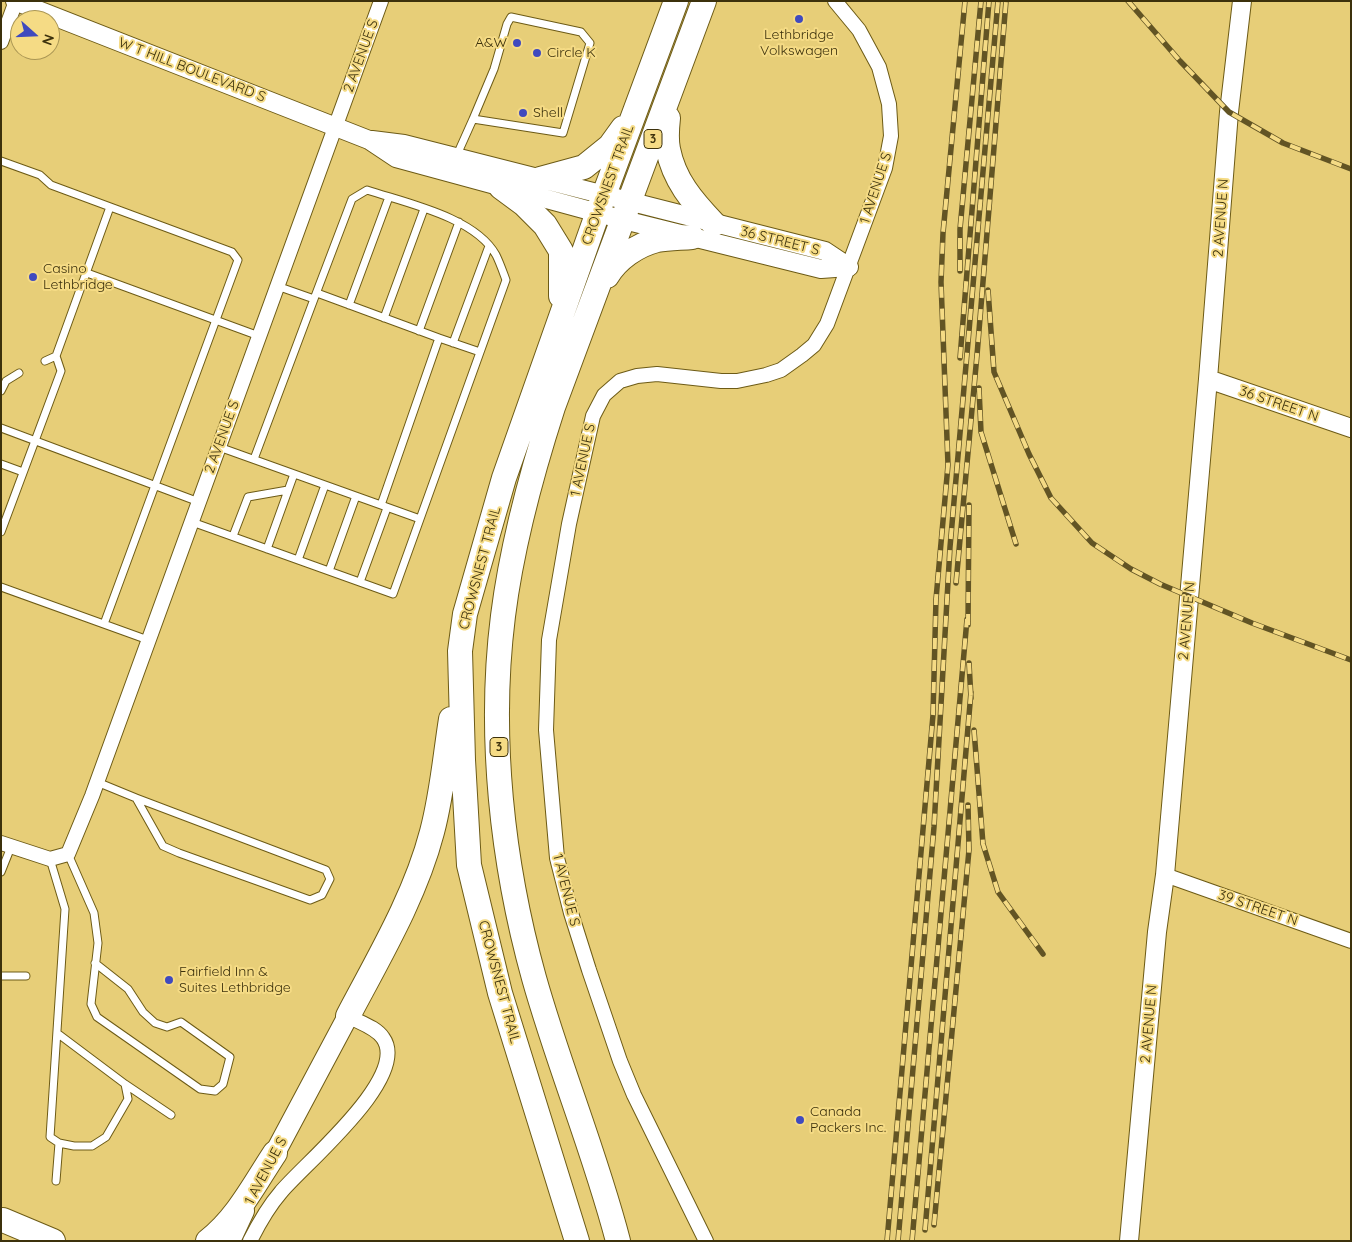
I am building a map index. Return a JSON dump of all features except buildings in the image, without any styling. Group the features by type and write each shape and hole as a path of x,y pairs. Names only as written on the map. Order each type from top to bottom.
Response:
{"highway":[{"name":"CROWSNEST TRAIL","path":"577,1241 500,993 469,864 463,769 460,651 465,614 504,478 601,204 676,1"},
{"name":"CROWSNEST TRAIL","path":"618,1241 606,1196 537,986 510,874 502,817 498,666 503,616 520,524 534,467 704,1"},
{"path":"677,75 668,118 667,148 677,179 698,208 714,224"},
{"path":"540,179 584,167 610,146 634,113"},
{"path":"501,187 524,204 545,225 562,252 560,320"},
{"path":"595,297 612,267 635,249 657,240 692,237"},
{"path":"348,1016 405,905 432,833 440,792 460,651"},
{"path":"208,1241 230,1219 275,1153"},
{"path":"606,1196 625,1241"},
{"path":"2,1219 40,1241"},
{"path":"2,1219 53,1241"}],"main road":[{"name":"1 AVENUE S","path":"230,1241 348,1016"}],"street":[{"name":"W T HILL BOULEVARD S","path":"16,1 336,126 369,140 396,158 501,187 601,204"},
{"path":"1,42 16,1"},
{"name":"2 AVENUE S","path":"68,854 97,782 381,1"},
{"name":"1 AVENUE S","path":"706,1241 634,1095 620,1061 571,913 557,858 546,730 549,640 569,524 593,416 604,395 620,381 637,376 657,374 737,381 752,379 781,370 814,344 827,324 885,168 891,136 889,104 879,68 859,30 835,1"},
{"name":"2 AVENUE N","path":"1129,1241 1157,932 1165,875 1229,112 1242,1"},
{"name":"W T HILL BOULEVARD S","path":"369,140 404,144 540,179 601,204"},
{"path":"601,204 627,212"},
{"name":"36 STREET S","path":"627,212 714,224 825,251 848,267"},
{"name":"36 STREET S","path":"627,212 692,237 821,269 848,267"},
{"name":"36 STREET N","path":"1208,379 1351,428"},
{"path":"6,845 50,859 68,854"},
{"name":"39 STREET N","path":"1165,875 1351,941"},
{"name":"1 AVENUE S","path":"250,1241 264,1214 280,1193 337,1136 363,1105 384,1068 387,1054 383,1037 377,1031 348,1016"}],"lane":[{"path":"456,158 494,69 507,24 511,17 581,32 590,43 563,133 473,119"},
{"path":"1,161 40,175 51,185 232,252 238,260 104,624"},
{"path":"192,522 393,594 506,280 496,254 489,246 473,230 459,222 424,209 367,190 352,199 254,460"},
{"path":"350,305 389,197"},
{"path":"1,532 4,514 24,472 61,371 56,356 110,207"},
{"path":"384,318 424,209"},
{"path":"419,331 459,222"},
{"path":"453,343 489,246"},
{"path":"86,273 259,336"},
{"path":"277,286 350,305 480,352"},
{"path":"360,582 439,338"},
{"path":"45,361 56,356"},
{"path":"1,391 6,381 19,373"},
{"path":"1,428 199,502"},
{"path":"219,446 420,519"},
{"path":"1,464 24,472"},
{"path":"267,549 294,474"},
{"path":"298,560 325,485"},
{"path":"233,536 248,497 288,490"},
{"path":"329,571 356,496"},
{"path":"1,587 148,640"},
{"path":"97,782 326,870 330,879 322,895 310,900 179,853 163,846 136,798"},
{"path":"1,872 6,845"},
{"path":"68,854 94,913 98,942 91,1004 97,1017 200,1089 215,1091 223,1084 230,1057 181,1022 167,1027 155,1024 143,1012 128,989 96,963"},
{"path":"50,859 65,909 50,1137 59,1143 74,1146 92,1146 106,1137 128,1099 125,1084"},
{"path":"1,976 26,976"},
{"path":"57,1033 125,1084 171,1115"},
{"path":"56,1181 59,1143"}],"railway":[{"path":"887,1241 933,715 936,599 948,465 941,282 943,233 965,1"},
{"path":"960,271 960,229 981,1"},
{"path":"960,358 989,1"},
{"path":"898,1241 934,827 950,547 998,1"},
{"path":"956,583 1006,1"},
{"path":"1128,1 1180,61 1229,112 1283,143 1351,169"},
{"path":"988,290 994,372 1029,454 1051,498 1092,543 1131,569 1160,584 1252,623 1351,660"},
{"path":"979,388 981,432 1016,544"},
{"path":"968,625 969,505"},
{"path":"912,1241 967,619"},
{"path":"969,663 971,698"},
{"path":"925,1230 971,692"},
{"path":"974,730 983,844 998,892 1043,954"},
{"path":"934,1225 969,850 968,805"}],"place":[{"name":"Lethbridge Volkswagen","path":"799,19"},
{"name":"A&W","path":"517,43"},
{"name":"Circle K","path":"537,53"},
{"name":"Shell","path":"523,113"},
{"name":"Casino Lethbridge","path":"33,277"},
{"name":"Fairfield Inn & Suites Lethbridge","path":"169,980"},
{"name":"Canada Packers Inc.","path":"800,1120"}]}
